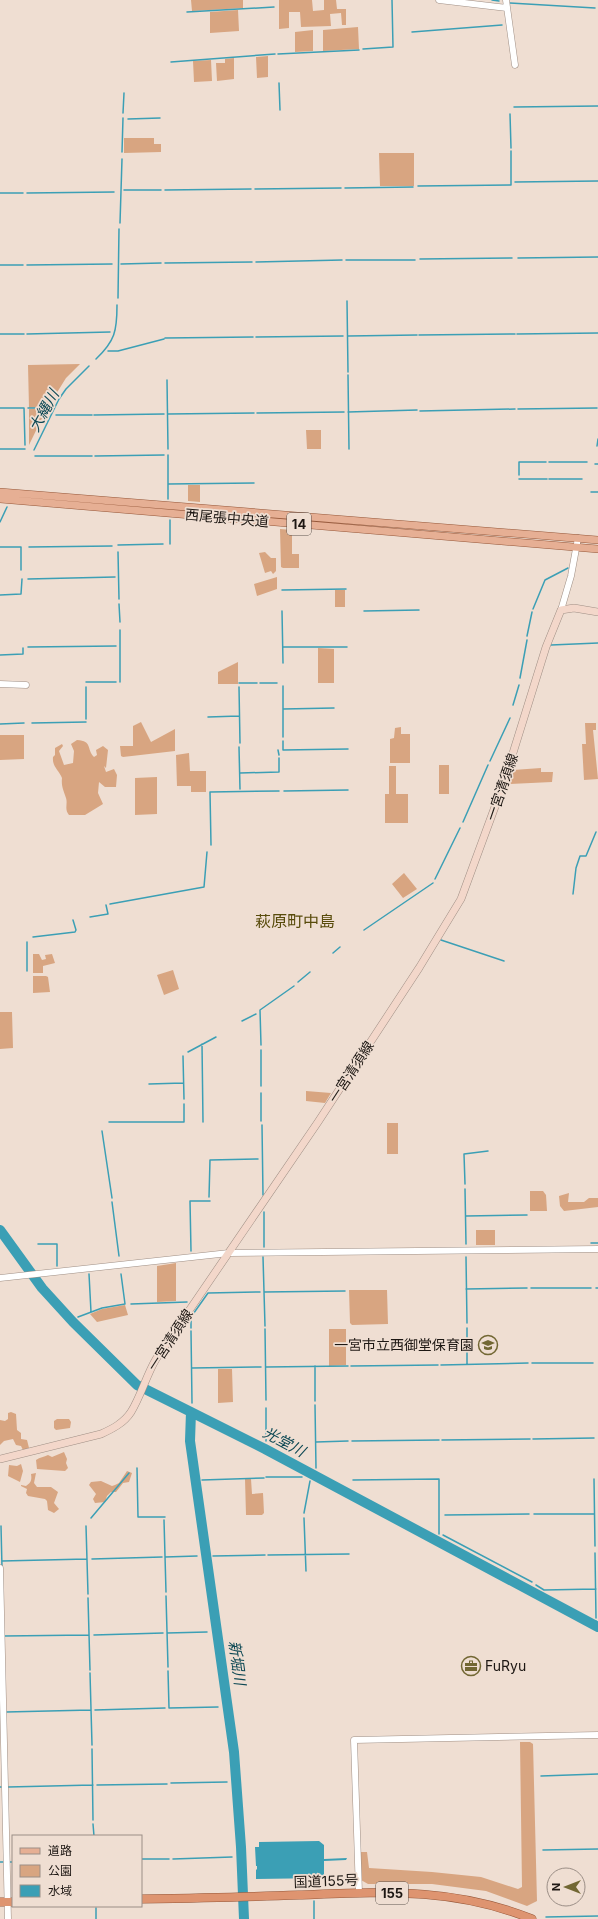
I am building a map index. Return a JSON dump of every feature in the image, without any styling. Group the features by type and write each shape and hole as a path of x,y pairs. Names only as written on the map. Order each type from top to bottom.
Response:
{"highway":[{"name":"国道155号","path":"142,1899 359,1893 433,1894 482,1902 532,1919"}],"main road":[{"name":"西尾張中央道","path":"0,492 598,540"},
{"name":"西尾張中央道","path":"0,500 598,549"},
{"path":"561,610 574,608 598,612"},
{"name":"一宮清須線","path":"0,1459 101,1434 114,1428 131,1413 143,1384 167,1342 318,1122 419,968 462,899 503,785 546,647 561,610"}],"street":[{"path":"438,0 507,8"},
{"path":"506,0 514,65"},
{"path":"561,610 571,576 578,538"},
{"path":"0,684 26,685"},
{"path":"0,1278 229,1253 598,1249"},
{"path":"0,1568 8,1919"},
{"path":"359,1893 354,1740 598,1735"}],"green space":[{"path":"191,0 243,0 243,8 192,11"},
{"path":"279,0 312,0 313,11 324,10 324,0 336,0 337,9 346,9 346,25 342,25 341,13 330,14 331,26 301,27 300,12 289,12 289,28 279,29"},
{"path":"238,10 239,31 210,33 210,12"},
{"path":"358,27 359,49 323,51 323,30"},
{"path":"313,30 313,51 295,52 295,32"},
{"path":"268,56 268,77 257,78 256,57"},
{"path":"234,58 234,79 217,81 216,63 225,63 225,59"},
{"path":"211,60 212,81 194,82 193,61"},
{"path":"124,138 154,138 154,144 161,144 161,152 124,153"},
{"path":"379,153 414,153 414,186 380,186"},
{"path":"80,364 66,378 48,407 29,408 28,365"},
{"path":"47,408 29,445 29,409"},
{"path":"306,430 321,430 321,449 307,449"},
{"path":"188,485 200,485 200,502 188,501"},
{"path":"280,529 292,530 292,554 299,554 299,568 281,567"},
{"path":"265,552 271,558 276,558 276,571 273,574 271,571 265,573 259,553"},
{"path":"277,577 277,589 257,596 254,584"},
{"path":"335,590 345,590 345,607 335,607"},
{"path":"318,648 334,649 334,683 318,683"},
{"path":"238,662 238,684 218,684 218,672"},
{"path":"141,722 151,742 175,729 175,751 121,756 120,746 133,746 133,726"},
{"path":"585,723 596,723 596,730 593,730 598,779 584,780 582,744 586,744"},
{"path":"401,727 401,734 410,734 410,763 390,763 390,739 394,738 395,728"},
{"path":"0,735 24,735 24,759 0,760"},
{"path":"77,740 87,744 94,757 97,755 96,750 103,746 108,750 106,768 104,766 106,772 114,769 117,775 116,787 105,787 99,782 98,793 103,804 85,815 69,815 62,786 62,778 55,766 53,757 55,755 55,748 62,744 63,746 59,751 64,765 73,763 74,751 71,744"},
{"path":"189,753 190,771 206,771 206,792 191,792 191,786 177,786 176,755"},
{"path":"439,765 449,765 449,794 439,794"},
{"path":"389,766 396,766 396,794 408,794 408,823 385,823 385,794 389,794"},
{"path":"541,768 541,772 553,772 552,782 510,784 509,782 513,770"},
{"path":"157,777 157,814 135,815 135,778"},
{"path":"404,873 417,889 403,898 392,884"},
{"path":"33,954 39,954 42,960 46,959 45,955 52,954 55,963 43,966 43,973 33,973"},
{"path":"173,970 179,989 164,995 157,975"},
{"path":"33,976 48,977 50,992 33,993"},
{"path":"0,1012 12,1012 13,1048 0,1049"},
{"path":"306,1091 331,1093 325,1103 306,1101"},
{"path":"387,1123 398,1123 398,1154 387,1154"},
{"path":"530,1191 543,1191 546,1195 547,1211 530,1211"},
{"path":"569,1193 568,1202 584,1202 589,1198 598,1198 598,1207 564,1211 560,1206 559,1196"},
{"path":"476,1230 495,1230 495,1245 476,1245"},
{"path":"176,1263 176,1301 157,1302 157,1266"},
{"path":"349,1290 387,1290 388,1324 352,1325 350,1323"},
{"path":"125,1305 128,1315 97,1322 90,1314 102,1309"},
{"path":"329,1329 346,1329 346,1365 329,1366"},
{"path":"218,1369 232,1369 233,1402 218,1403"},
{"path":"11,1412 16,1414 17,1430 21,1433 21,1439 27,1440 29,1448 23,1450 21,1446 16,1445 13,1439 4,1441 0,1445 0,1420 5,1421 8,1419 8,1413"},
{"path":"57,1419 69,1419 71,1422 70,1428 56,1430 54,1428 54,1421"},
{"path":"64,1452 67,1459 66,1463 68,1468 65,1471 37,1469 36,1460 48,1455 52,1457"},
{"path":"21,1464 23,1471 20,1482 8,1476 9,1465 17,1466"},
{"path":"127,1471 132,1473 129,1482 123,1483 116,1492 111,1492 107,1496 105,1502 95,1503 93,1499 96,1494 89,1485 91,1482 101,1481 112,1486 119,1483"},
{"path":"36,1473 34,1483 37,1487 51,1487 58,1492 54,1503 59,1509 54,1513 48,1510 47,1501 45,1499 28,1496 26,1493 27,1489 21,1486 28,1485 31,1481 31,1474"},
{"path":"245,1479 251,1479 252,1494 263,1493 264,1513 262,1515 246,1515"},
{"path":"520,1742 530,1742 533,1744 537,1901 527,1906 486,1891 432,1884 368,1884 361,1880 361,1852 367,1852 369,1868 481,1877 518,1889 522,1887"}],"water":[{"path":"319,1841 324,1845 324,1859 347,1858 346,1860 324,1861 324,1878 256,1879 257,1866 255,1847 259,1847 259,1842"}],"waterway":[{"path":"363,49 393,47 392,0"},
{"path":"492,0 499,1"},
{"path":"510,3 595,8"},
{"path":"187,12 274,7"},
{"path":"412,32 502,25"},
{"path":"278,54 359,50"},
{"path":"171,62 275,54"},
{"path":"279,83 280,110"},
{"name":"大縄川","path":"123,113 124,93"},
{"path":"514,107 598,106"},
{"path":"510,114 511,148"},
{"name":"大縄川","path":"122,152 123,118"},
{"path":"128,119 160,118"},
{"path":"418,186 511,185 511,151"},
{"name":"大縄川","path":"120,223 122,159"},
{"path":"515,182 598,181"},
{"path":"345,188 413,187"},
{"path":"255,189 341,188"},
{"path":"165,190 251,189"},
{"path":"124,190 161,190"},
{"path":"27,193 114,192"},
{"path":"0,193 23,193"},
{"name":"大縄川","path":"118,298 119,229"},
{"path":"518,258 598,257"},
{"path":"420,259 512,258"},
{"path":"256,262 342,260"},
{"path":"346,260 415,260"},
{"path":"165,263 252,262"},
{"path":"121,264 161,263"},
{"path":"27,265 112,264"},
{"path":"0,265 23,265"},
{"path":"347,301 348,372"},
{"name":"大縄川","path":"96,359 107,347 114,335 117,305"},
{"path":"27,334 110,332"},
{"path":"517,334 598,333"},
{"path":"0,334 24,334"},
{"path":"419,335 515,334"},
{"path":"348,336 417,335"},
{"path":"256,337 343,336"},
{"path":"165,338 253,337"},
{"path":"108,351 118,351 164,339"},
{"name":"大縄川","path":"34,450 59,399 66,389 89,366"},
{"path":"348,375 349,449"},
{"path":"167,380 168,449"},
{"path":"0,408 24,408 25,445"},
{"path":"28,408 46,408"},
{"path":"518,409 597,408"},
{"path":"420,411 515,409"},
{"path":"348,412 417,410"},
{"path":"257,413 344,412"},
{"path":"168,414 254,413"},
{"path":"94,415 164,414"},
{"path":"56,415 92,415"},
{"path":"597,446 598,439"},
{"path":"0,449 25,449"},
{"path":"95,456 164,455"},
{"path":"168,455 168,499"},
{"path":"35,456 92,456"},
{"path":"519,475 519,462 546,462"},
{"path":"549,462 587,462"},
{"path":"519,479 547,479"},
{"path":"549,479 582,479"},
{"path":"168,484 254,483"},
{"path":"591,492 598,492"},
{"name":"大縄川","path":"0,522 7,507"},
{"path":"170,520 170,544"},
{"path":"118,545 163,544"},
{"path":"29,547 112,546"},
{"path":"0,547 21,547 21,570"},
{"path":"118,552 119,599"},
{"path":"533,609 545,580 568,568"},
{"path":"28,579 115,577"},
{"path":"0,595 21,594 22,579"},
{"path":"282,590 346,589"},
{"path":"119,604 120,622"},
{"path":"364,611 419,610"},
{"path":"282,611 283,663"},
{"path":"527,636 532,612"},
{"path":"120,630 120,682"},
{"path":"520,678 527,640"},
{"path":"551,645 598,643"},
{"path":"28,647 116,646"},
{"path":"283,647 347,647"},
{"path":"0,655 23,654 23,648"},
{"path":"86,682 116,682"},
{"path":"239,683 257,683"},
{"path":"260,683 277,683"},
{"path":"513,705 519,685"},
{"path":"283,686 283,737"},
{"path":"86,687 86,719"},
{"path":"239,687 240,743"},
{"path":"283,709 334,708"},
{"path":"208,717 239,716"},
{"path":"490,761 510,718"},
{"path":"32,723 86,722"},
{"path":"0,724 24,723"},
{"path":"283,741 283,750 348,749"},
{"path":"239,747 240,789"},
{"path":"278,750 279,755"},
{"path":"240,773 279,772 279,758"},
{"path":"463,822 488,765"},
{"path":"284,791 348,790"},
{"path":"211,845 210,792 279,791"},
{"path":"435,879 460,828"},
{"path":"573,894 576,868 580,856 586,856 596,832"},
{"path":"110,904 204,887 207,852"},
{"path":"364,930 433,883"},
{"path":"90,917 108,914 106,905"},
{"path":"33,937 75,932 76,930 73,920"},
{"path":"441,940 504,961"},
{"path":"27,942 27,971"},
{"path":"333,953 340,947"},
{"path":"298,982 310,972"},
{"path":"261,1045 260,1010 294,986"},
{"path":"242,1021 256,1014"},
{"path":"188,1052 216,1037"},
{"path":"202,1044 203,1122"},
{"path":"261,1050 261,1086"},
{"path":"183,1056 184,1099"},
{"path":"149,1084 183,1083"},
{"path":"261,1093 261,1121"},
{"path":"109,1122 184,1122 184,1104"},
{"path":"262,1125 263,1195"},
{"path":"102,1131 112,1198"},
{"path":"465,1184 464,1154 488,1151"},
{"path":"209,1197 210,1160 258,1159"},
{"path":"465,1189 466,1244"},
{"path":"191,1251 190,1201 210,1201"},
{"path":"112,1202 119,1256"},
{"path":"264,1212 264,1247"},
{"path":"466,1216 527,1215"},
{"name":"光堂川","path":"0,1230 42,1288 73,1322 137,1385 265,1449 598,1627"},
{"name":"光堂川","path":"2,1239 7,1239"},
{"path":"591,1243 598,1243"},
{"path":"38,1244 57,1244 57,1266"},
{"path":"263,1257 265,1326"},
{"path":"466,1257 467,1323"},
{"path":"89,1274 91,1312"},
{"path":"78,1317 102,1308 125,1304 121,1274"},
{"path":"466,1289 527,1288"},
{"path":"531,1288 591,1288"},
{"path":"264,1292 345,1291"},
{"path":"191,1328 191,1317 208,1293 260,1292"},
{"path":"131,1304 187,1302"},
{"path":"467,1328 467,1364"},
{"path":"265,1329 266,1400"},
{"path":"191,1331 192,1403"},
{"path":"441,1365 528,1363"},
{"path":"532,1363 593,1363"},
{"path":"351,1366 438,1365"},
{"path":"315,1366 315,1401"},
{"path":"266,1367 348,1366"},
{"path":"192,1368 261,1367"},
{"path":"315,1405 316,1468"},
{"path":"266,1408 266,1441"},
{"name":"新堀川","path":"191,1412 190,1441 234,1752 241,1847 244,1919"},
{"path":"533,1439 594,1438"},
{"path":"442,1440 530,1439"},
{"path":"352,1441 439,1440"},
{"path":"316,1442 348,1441"},
{"path":"137,1468 138,1517 165,1517"},
{"path":"91,1518 129,1473"},
{"path":"266,1477 302,1477"},
{"path":"202,1480 264,1478"},
{"path":"353,1480 439,1479 439,1534"},
{"path":"594,1479 595,1546"},
{"path":"304,1513 310,1481"},
{"path":"445,1515 529,1514"},
{"path":"534,1514 594,1514"},
{"path":"304,1518 306,1571"},
{"path":"164,1520 166,1592"},
{"path":"1,1526 2,1568"},
{"path":"86,1526 88,1594"},
{"path":"443,1535 532,1582"},
{"path":"595,1553 596,1618"},
{"path":"268,1555 349,1554"},
{"path":"213,1556 265,1555"},
{"path":"165,1557 197,1556"},
{"path":"92,1559 162,1557"},
{"path":"2,1561 87,1559"},
{"path":"536,1585 544,1590 596,1589"},
{"path":"166,1596 168,1667"},
{"path":"88,1598 90,1670"},
{"name":"光堂川","path":"596,1621 596,1626"},
{"path":"167,1633 207,1632"},
{"path":"94,1635 163,1633"},
{"path":"4,1636 89,1635"},
{"path":"168,1671 169,1708 218,1707"},
{"path":"90,1673 92,1745"},
{"path":"95,1710 165,1708"},
{"path":"6,1712 91,1710"},
{"path":"92,1749 93,1820"},
{"path":"541,1776 598,1774"},
{"path":"171,1783 227,1782"},
{"path":"97,1785 167,1784"},
{"path":"8,1787 93,1785"},
{"path":"93,1824 94,1835"},
{"path":"543,1850 598,1849"},
{"path":"173,1859 232,1857"},
{"path":"142,1859 169,1859"},
{"path":"314,1901 314,1919"},
{"path":"96,1908 96,1919"},
{"path":"546,1917 598,1916"}],"place":[{"name":"一宮市立西御堂保育園","path":"488,1345"},
{"name":"FuRyu","path":"471,1666"}],"district":[{"name":"萩原町中島","path":"295,921"}]}
